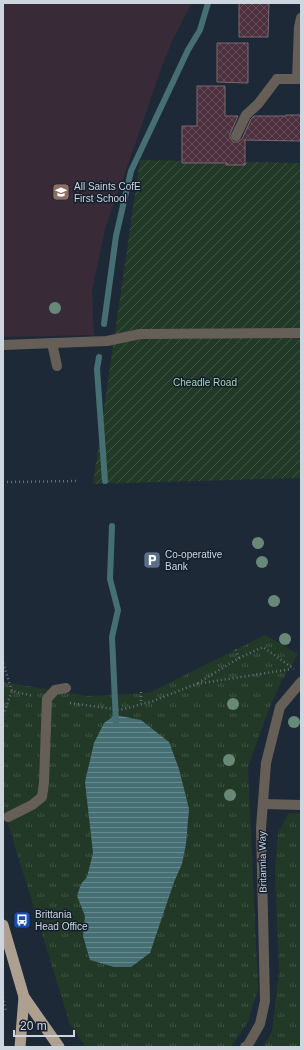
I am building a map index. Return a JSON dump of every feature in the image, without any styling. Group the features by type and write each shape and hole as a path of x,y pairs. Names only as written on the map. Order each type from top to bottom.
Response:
{"highway":[{"path":"3,925 24,997 58,1047"},
{"path":"20,1047 24,997"}],"street":[{"path":"236,136 246,115 258,104 277,79 299,79 299,27 301,18"},
{"path":"3,345 106,341 140,334 301,334"},
{"path":"52,343 57,366"},
{"name":"Britannia Way","path":"245,1047 260,1024 265,1001 261,828 266,763 280,706 301,682"},
{"path":"8,817 32,805 42,797 44,784 47,699 55,690 66,688"},
{"path":"263,804 301,805"}],"path":[{"path":"3,482 78,481"},
{"path":"235,647 240,658"},
{"path":"12,691 47,699 120,710 153,701 196,684 240,658 263,648 294,669"},
{"path":"3,715 12,691 4,663"},
{"path":"196,684 294,669 301,670"},
{"path":"141,692 141,704"}],"shaded area":[{"name":"All Saints CofE First School","path":"3,3 192,3 173,39 162,66 105,229 92,291 94,335 3,337"},
{"path":"115,715 141,720 169,742 179,769 189,809 186,844 182,864 174,882 150,953 131,967 114,967 90,960 83,936 85,916 77,896 81,884 87,877 93,853 85,782 94,743 104,723"}],"green space":[{"name":"Cheadle Road","path":"140,160 301,163 301,478 93,484"},
{"path":"265,635 298,654 282,680 267,714 248,767 258,989 248,1022 231,1047 86,1047 70,1024 3,809 3,682 87,696 149,693"},
{"path":"301,813 301,1047 263,1047 272,1032 279,972 275,870 278,833 288,814"}],"building":[{"path":"239,3 269,3 268,37 239,37"},
{"path":"217,43 248,43 248,83 217,82"},
{"path":"197,86 225,86 225,116 238,116 230,134 233,142 237,142 242,139 251,119 254,116 286,115 301,115 301,141 245,140 245,165 226,165 227,163 182,163 182,126 197,126"}],"waterway":[{"path":"104,324 116,236 131,171 188,50 200,30 208,3"},
{"path":"99,357 97,369 105,481"},
{"path":"112,526 110,579 118,610 112,637 116,723"}],"place":[{"name":"All Saints CofE First School","path":"61,192"},
{"name":"Co-operative Bank","path":"152,560"},
{"name":"Brittania Head Office","path":"22,920"}]}
